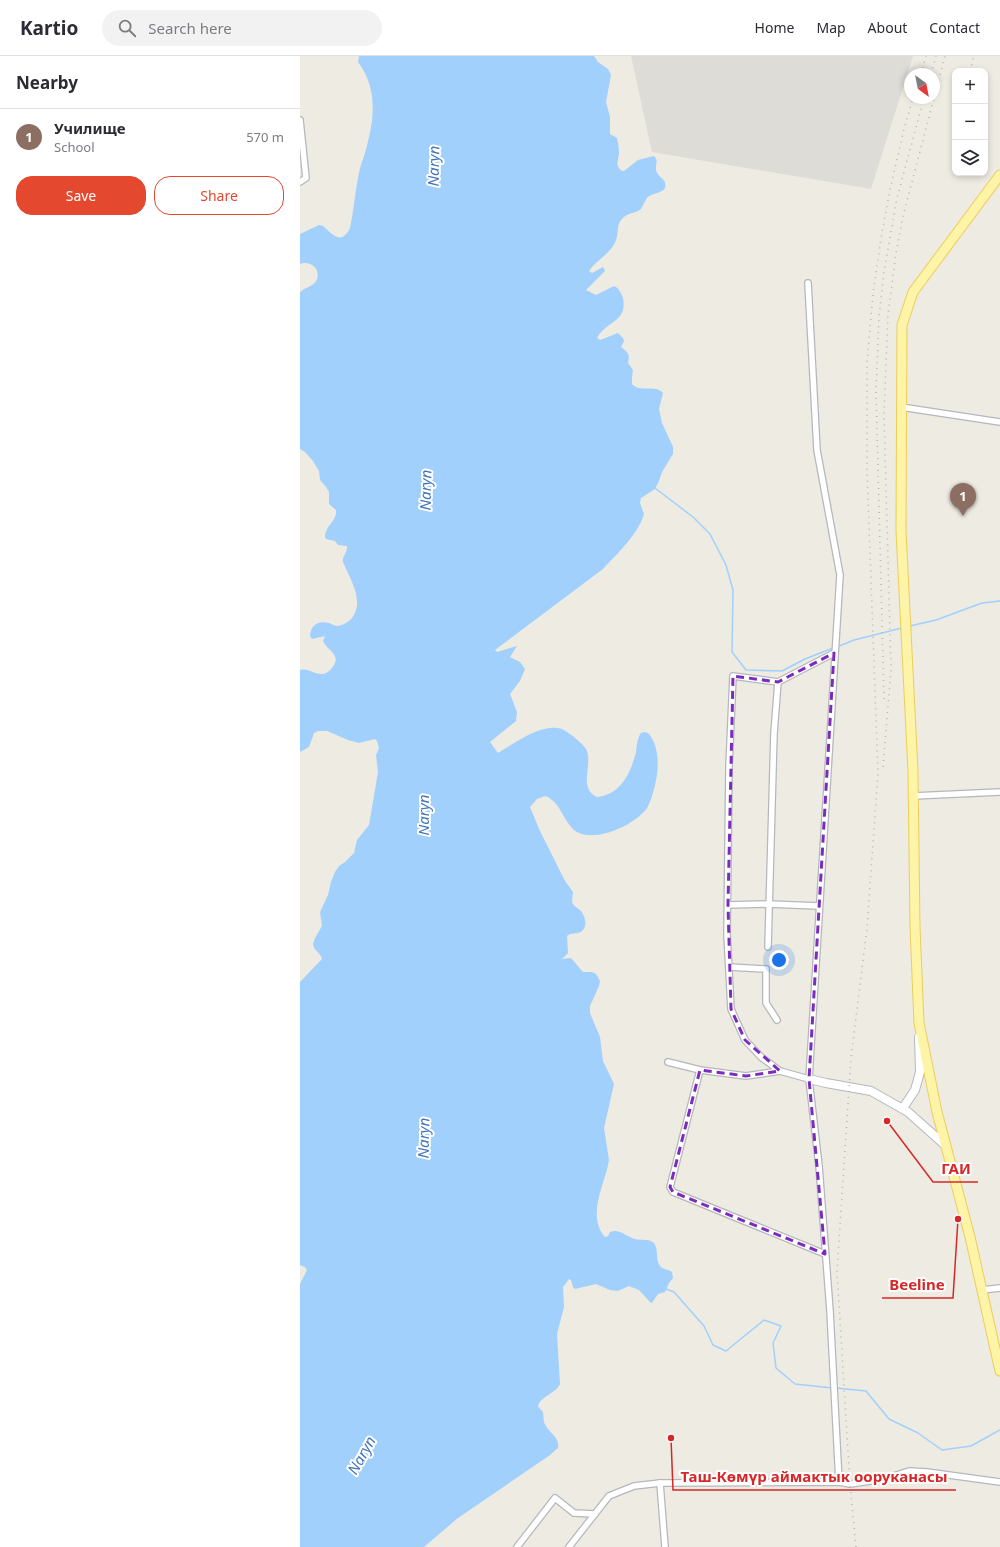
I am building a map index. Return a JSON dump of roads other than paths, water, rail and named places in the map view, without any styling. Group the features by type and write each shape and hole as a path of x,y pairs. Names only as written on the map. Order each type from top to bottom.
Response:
{"main road":[{"path":"1000,174 913,292 902,325 901,407 901,531 913,796 919,1023 937,1112 970,1237 1000,1371"}],"street":[{"path":"300,120 306,178 300,182"},
{"path":"808,283 817,450 840,574 809,1079 819,1166 839,1482"},
{"path":"901,407 1000,422"},
{"path":"834,653 778,682 733,676 728,904 731,1010 745,1040 761,1057 780,1071 809,1079 871,1091 903,1108 945,1145"},
{"path":"768,947 774,733 778,682"},
{"path":"913,796 1000,792"},
{"path":"728,904 819,906"},
{"path":"729,967 766,969 766,1003 777,1020"},
{"path":"903,1108 915,1090 920,1072 919,1023"},
{"path":"668,1062 700,1070 746,1076 780,1071"},
{"path":"700,1070 670,1187 672,1192 825,1254"},
{"path":"982,1290 1000,1288"},
{"path":"569,1547 609,1496 634,1486 660,1483 839,1482 850,1484 884,1479 909,1472 927,1472 1000,1482"},
{"path":"660,1483 665,1547"},
{"path":"517,1547 555,1498 574,1513 595,1514"}],"water":[{"name":"Naryn","path":"359,56 594,56 598,62 608,69 611,75 606,102 610,117 610,134 617,138 618,142 618,167 624,171 638,160 654,156 657,161 657,172 665,183 664,189 649,196 641,209 627,215 620,221 614,245 589,271 592,273 603,267 605,271 586,290 596,295 614,286 621,293 624,306 622,312 619,317 601,332 597,338 600,340 618,333 623,338 624,341 621,347 628,354 628,363 633,370 632,384 639,388 660,390 663,393 659,409 662,423 673,447 673,454 662,472 655,489 641,498 640,503 644,514 633,536 621,550 603,569 495,650 497,652 517,646 510,657 520,662 525,669 520,681 510,694 517,712 516,721 490,742 498,753 526,736 542,729 559,728 563,730 573,736 586,749 588,755 588,788 591,793 597,797 613,792 624,781 631,767 641,733 648,733 655,744 658,765 651,800 647,808 641,814 624,826 602,834 582,834 570,826 558,806 550,798 545,796 537,799 530,807 540,831 565,881 573,892 572,903 584,916 584,929 578,933 567,936 568,953 562,959 571,958 583,972 592,972 596,974 600,981 590,1006 590,1013 600,1037 603,1061 614,1084 604,1128 609,1160 598,1200 597,1219 605,1237 608,1236 610,1232 617,1231 635,1239 652,1241 657,1252 660,1266 672,1272 673,1278 665,1292 658,1294 652,1303 639,1290 629,1286 618,1291 610,1290 596,1284 575,1289 571,1280 569,1279 563,1287 564,1307 557,1334 560,1384 542,1400 538,1406 543,1412 545,1424 558,1441 558,1448 458,1518 424,1547 300,1547 300,1284 307,1270 305,1267 300,1265 300,982 322,959 314,948 313,944 322,926 320,912 328,895 335,872 339,866 354,853 357,840 369,825 378,772 376,755 379,748 375,739 359,743 327,731 318,731 314,733 309,747 300,752 300,670 323,674 331,670 336,659 334,654 323,641 325,636 312,639 310,636 312,629 316,624 322,622 338,626 349,621 356,611 357,597 343,562 347,546 338,545 335,541 326,539 325,537 327,530 335,517 336,510 329,504 329,492 320,480 319,471 313,461 300,449 300,292 312,285 316,281 318,275 316,268 310,264 300,264 300,234 319,225 323,226 336,237 340,237 347,233 350,228 359,170 371,129 373,106 369,84 365,73 358,62"}],"waterway":[{"path":"655,488 693,517 710,534 726,565 733,590 732,652 746,670 782,671 805,659 833,648"},
{"path":"910,626 936,620 982,603 1000,601"},
{"path":"837,647 854,640 902,628"},
{"path":"666,1289 674,1292 704,1326 713,1345 726,1351 764,1320 781,1326 773,1343 776,1368 795,1384 833,1388"},
{"path":"836,1388 866,1391 889,1419 918,1433 942,1450 971,1446 1000,1430"}],"railway":[{"path":"923,68 926,56"},
{"path":"933,68 936,56"},
{"path":"940,75 945,56"},
{"path":"971,68 974,56"},
{"path":"856,1547 850,1484 837,1272 851,1058 867,928 878,773 867,470 867,363 873,294 882,232 890,190 911,104"},
{"path":"884,699 876,391 879,317 884,272 897,198 922,104"},
{"path":"883,767 891,670 884,413 888,315 896,253 903,216 932,104"}],"place":[{"name":"Училище","path":"963,516"},
{"name":"ГАИ","path":"887,1121"},
{"name":"Beeline","path":"958,1219"},
{"name":"Таш-Көмүр аймактык ооруканасы","path":"671,1438"}]}
